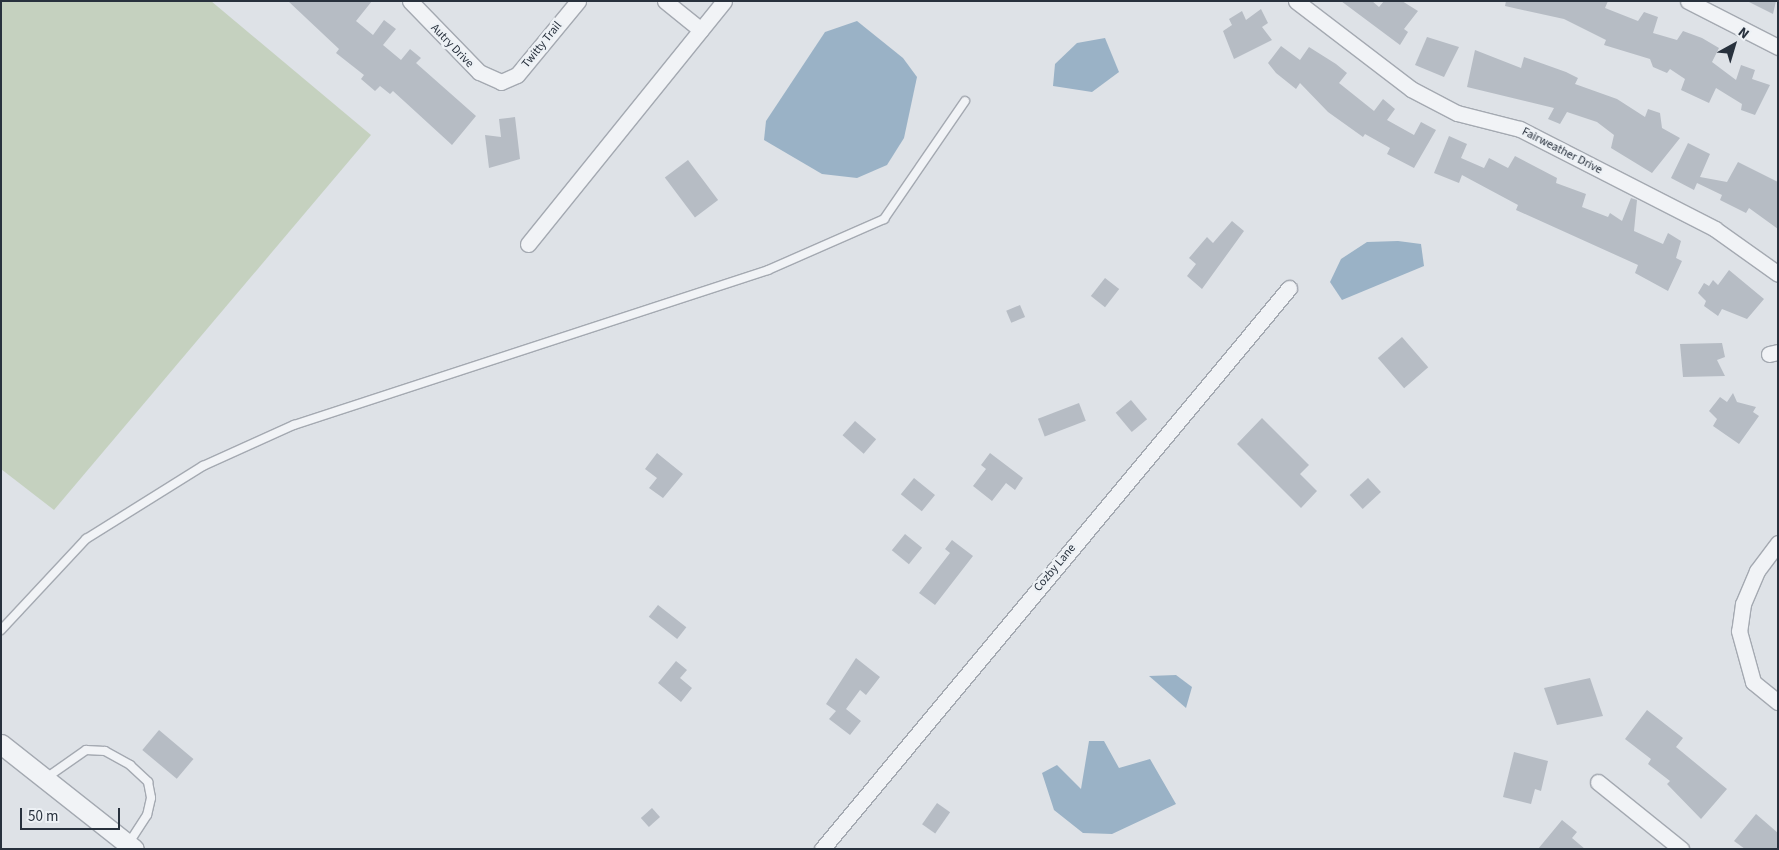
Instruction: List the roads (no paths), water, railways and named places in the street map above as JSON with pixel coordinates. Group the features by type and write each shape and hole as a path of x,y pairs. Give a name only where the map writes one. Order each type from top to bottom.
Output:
{"street":[{"name":"Autry Drive","path":"410,1 479,72 501,82"},
{"name":"Twitty Trail","path":"501,82 517,75 578,1"},
{"path":"665,1 701,30"},
{"path":"528,244 724,1"},
{"name":"Fairweather Drive","path":"1296,1 1411,89 1457,113 1520,129 1715,229 1778,274"},
{"path":"1688,1 1778,47"},
{"name":"Cozby Lane","path":"822,849 1289,288"},
{"path":"1778,543 1757,571 1743,604 1739,631 1753,682 1778,702"},
{"path":"1,744 131,846"},
{"path":"1598,782 1681,849"}],"lane":[{"path":"1,630 86,539 203,466 294,425 768,270 884,219 965,101"},
{"path":"45,779 86,750 106,751 130,765 148,782 151,798 147,815 131,846"}],"water":[{"path":"857,21 903,58 917,77 904,138 887,165 857,178 822,174 764,140 766,121 825,32"},
{"path":"1105,38 1119,72 1092,92 1053,86 1055,64 1077,43"},
{"path":"1398,241 1421,244 1424,266 1342,300 1330,282 1341,259 1367,242"},
{"path":"1176,675 1192,687 1186,708 1149,676"},
{"path":"1089,741 1104,741 1119,768 1150,759 1176,804 1112,834 1083,833 1054,810 1042,773 1057,765 1081,789"}]}
